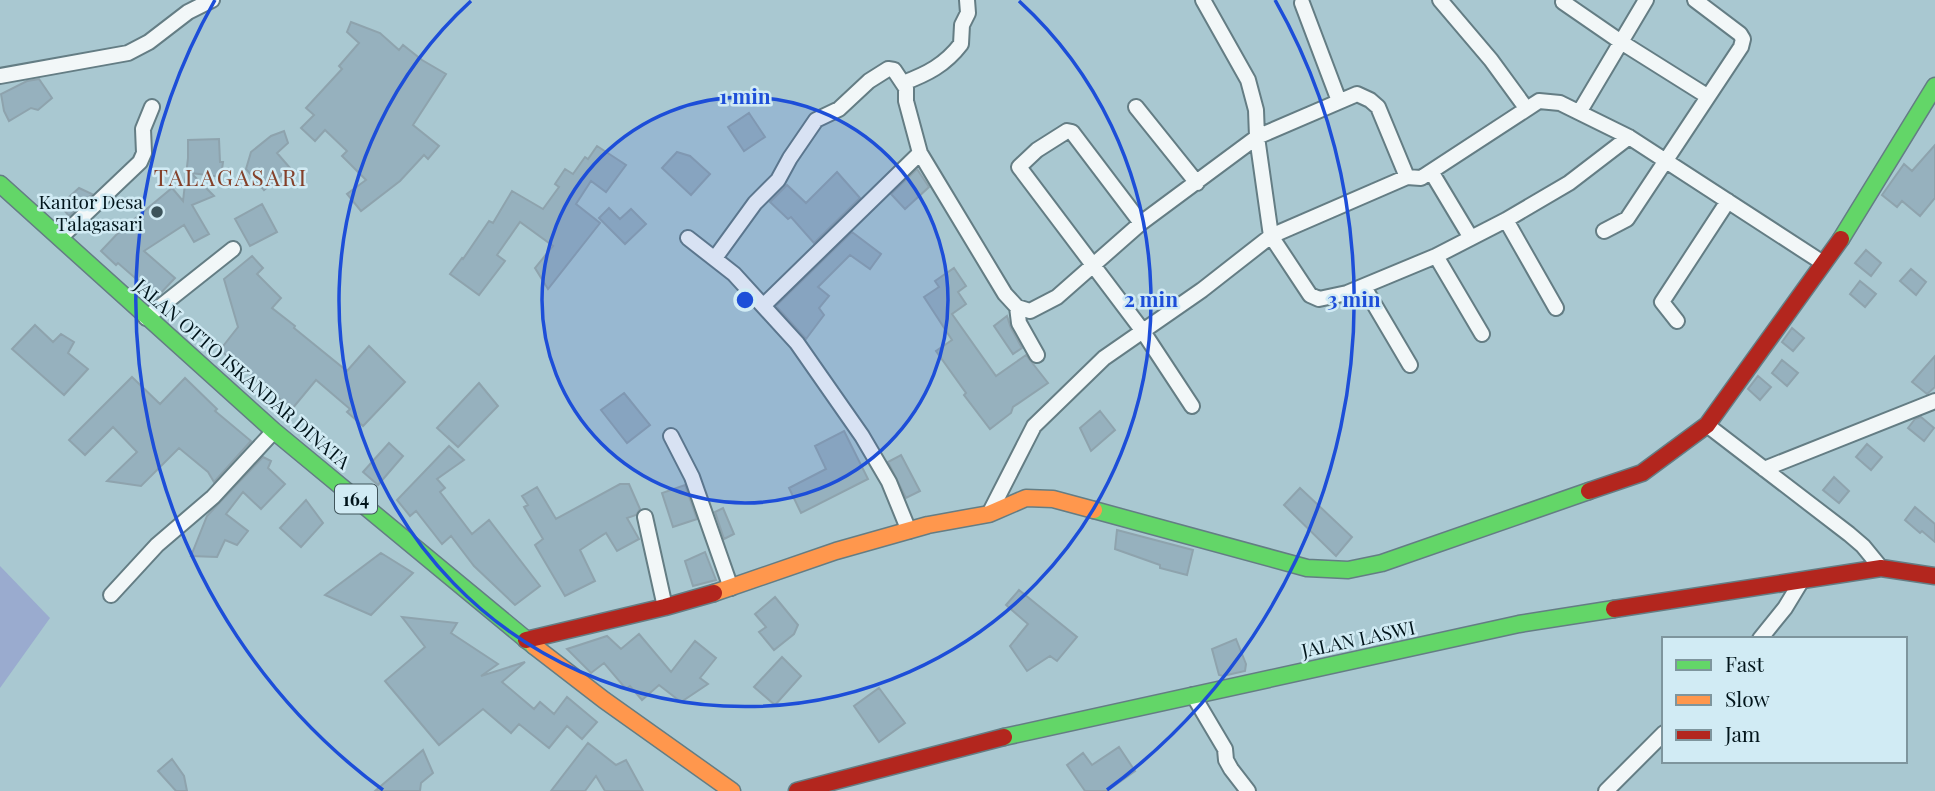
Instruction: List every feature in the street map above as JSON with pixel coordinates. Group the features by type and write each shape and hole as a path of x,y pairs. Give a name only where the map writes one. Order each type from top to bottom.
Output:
{"street":[{"path":"0,76 128,53 149,43 188,12 212,0"},
{"path":"905,91 947,61 961,44 962,25 968,13 967,0"},
{"path":"1203,0 1248,80 1256,110 1257,137 1271,236 1310,295 1319,299 1364,287 1436,256 1506,220 1569,183 1629,137"},
{"path":"1440,0 1491,60 1526,108"},
{"path":"1580,111 1646,0"},
{"path":"1604,231 1627,219 1741,47 1743,39 1740,34 1695,0"},
{"path":"1563,2 1707,96"},
{"path":"1301,3 1339,102"},
{"path":"715,258 755,203 778,180 816,120 839,109 869,81 888,69 894,70 905,91 920,153 1005,294 1017,307 1030,311 1057,297 1141,223 1257,137 1357,94 1378,107 1407,177"},
{"path":"526,640 665,607 731,588 836,551 928,525 989,514 1026,498 1053,499 1307,568 1348,570 1406,556 1642,473 1707,425 1837,244 1935,86"},
{"path":"989,514 1034,426 1104,358 1202,290 1271,236 1407,177 1421,178 1432,173 1539,101 1549,100 1580,111 1629,137 1822,263"},
{"path":"60,238 140,162 144,153 143,129 152,107"},
{"path":"1136,107 1197,183"},
{"path":"1141,223 1072,132 1068,131 1037,150 1019,167 1142,330 1192,406"},
{"path":"764,305 920,153"},
{"path":"1432,173 1471,238"},
{"name":"JALAN OTTO ISKANDAR DINATA","path":"0,184 274,432 526,640 604,700 732,791"},
{"path":"1677,321 1662,302 1728,201"},
{"path":"1506,220 1556,308"},
{"path":"688,238 734,274 797,343 862,436 889,482 909,531"},
{"path":"146,318 233,249"},
{"path":"1436,256 1482,334"},
{"path":"1364,287 1410,365"},
{"path":"1017,307 1019,323 1037,355"},
{"path":"1764,469 1935,401"},
{"path":"1707,425 1849,534 1881,568"},
{"path":"111,595 138,563 214,497 274,432"},
{"path":"671,436 692,477 731,588"},
{"path":"645,517 665,607"},
{"name":"JALAN LASWI","path":"797,791 1016,734 1519,624 1881,568 1935,576"},
{"path":"1762,637 1785,608 1802,580"},
{"path":"1194,695 1225,750 1231,769 1248,791"},
{"path":"1606,791 1662,735"}],"shaded area":[{"path":"0,566 50,618 0,688"}],"building":[{"path":"351,22 380,33 399,50 403,45 446,74 413,125 439,146 428,159 424,155 400,181 361,211 347,194 366,180 342,156 347,151 325,130 315,141 301,128 314,115 306,108 342,69 339,66 359,43 347,32"},
{"path":"39,79 52,98 38,110 31,108 9,121 1,94 27,81"},
{"path":"749,113 765,137 744,151 728,127"},
{"path":"284,131 288,143 277,153 290,168 264,190 246,169 251,152 271,136"},
{"path":"219,139 220,162 223,162 221,177 191,173 214,196 192,205 209,234 194,242 184,225 144,251 175,278 157,297 101,251 119,232 172,188 183,201 188,140"},
{"path":"1935,145 1935,198 1920,216 1902,201 1897,207 1882,195 1904,164 1912,171"},
{"path":"597,146 626,165 606,192 591,181 576,204 600,223 548,289 535,268 553,246 520,222 497,255 505,261 479,295 450,274 489,221 493,223 512,191 543,209 559,187 555,184 565,169 573,174"},
{"path":"677,152 690,156 710,174 691,195 662,168"},
{"path":"917,169 929,187 905,209 891,194"},
{"path":"837,172 860,198 814,243 791,217 788,219 770,202 787,185 806,203"},
{"path":"79,188 92,194 69,216 60,205"},
{"path":"262,204 277,232 250,246 235,219"},
{"path":"609,208 620,219 631,209 646,224 625,244 599,218"},
{"path":"852,232 881,254 870,269 850,255 818,287 829,296 819,308 824,315 806,339 776,306"},
{"path":"1866,250 1881,263 1871,276 1855,263"},
{"path":"252,256 263,268 257,274 281,298 272,308 295,326 294,328 347,371 369,346 405,382 363,426 347,412 350,409 316,380 292,409 220,350 238,327 224,279"},
{"path":"954,268 966,286 958,292 966,304 952,314 996,376 1026,355 1048,383 1013,407 1011,413 990,429 936,351 952,340 924,297 939,287 935,281"},
{"path":"1911,269 1926,282 1916,295 1900,281"},
{"path":"1860,281 1876,294 1865,307 1850,294"},
{"path":"1007,316 1022,348 1013,354 994,326"},
{"path":"35,325 53,342 61,334 74,342 68,353 88,369 64,395 12,349"},
{"path":"1792,328 1804,338 1793,351 1782,342"},
{"path":"1935,356 1935,387 1927,394 1912,382"},
{"path":"1782,360 1798,373 1787,386 1772,373"},
{"path":"1758,376 1771,387 1760,400 1748,389"},
{"path":"132,377 160,404 185,378 217,409 215,411 251,441 214,482 208,472 179,448 141,486 107,481 137,452 113,427 85,455 69,440"},
{"path":"479,383 498,406 458,447 437,428"},
{"path":"624,393 650,425 627,443 601,410"},
{"path":"1100,411 1115,430 1091,451 1080,428"},
{"path":"1921,417 1934,428 1924,441 1908,428 1915,419"},
{"path":"844,431 868,479 801,513 789,488 826,469 815,446"},
{"path":"389,443 403,456 378,485 363,472"},
{"path":"1867,444 1882,457 1871,470 1856,457"},
{"path":"449,446 464,460 437,479 445,488 440,492 472,534 489,520 540,586 515,605 474,566 451,536 442,544 416,511 410,516 397,500"},
{"path":"901,455 920,491 906,498 888,462"},
{"path":"263,457 271,461 268,468 285,484 261,509 243,492 226,514 248,531 237,545 225,540 217,557 191,556 207,516"},
{"path":"1834,477 1849,491 1839,503 1823,490"},
{"path":"620,484 629,484 640,509 636,515 627,518 639,539 617,551 606,533 580,550 595,581 565,596 535,545 543,539 524,507 528,505 522,496 537,487 556,519"},
{"path":"685,485 697,519 673,527 662,493"},
{"path":"1300,488 1352,537 1336,556 1284,505"},
{"path":"306,500 323,523 301,547 280,528"},
{"path":"1915,507 1935,524 1935,542 1905,520"},
{"path":"723,508 734,534 724,539 715,512"},
{"path":"1117,530 1193,550 1187,575 1160,568 1160,565 1115,549"},
{"path":"705,552 716,580 693,586 685,561"},
{"path":"381,553 413,573 371,615 325,595"},
{"path":"1019,590 1077,637 1057,661 1050,656 1027,671 1010,646 1028,624 1006,605"},
{"path":"775,597 798,625 794,634 774,650 759,632 766,627 755,614"},
{"path":"402,617 457,623 451,633 498,664 481,676 525,662 502,682 534,709 540,702 554,714 567,697 597,722 582,739 567,726 549,748 519,724 511,733 483,709 439,745 385,681 425,647"},
{"path":"639,634 671,672 695,641 716,658 700,678 708,684 681,702 659,685 642,700 630,686 626,689 604,663 591,673 567,649 607,636 621,649"},
{"path":"1236,639 1246,664 1245,671 1219,675 1212,649"},
{"path":"782,657 801,676 775,705 754,687"},
{"path":"879,688 905,723 879,742 854,706"},
{"path":"588,743 616,765 626,760 643,791 605,791 596,776 585,791 551,791"},
{"path":"1119,747 1135,771 1107,791 1085,791 1067,765 1083,753 1092,765"},
{"path":"423,750 433,773 421,783 420,791 375,791"},
{"path":"172,759 184,776 187,791 176,791 158,771"}],"traffic: fast":[{"path":"1841,239 1935,86"},
{"path":"0,184 274,431 534,646"},
{"path":"1094,510 1307,568 1348,570 1382,563 1589,491"},
{"path":"1004,737 1519,624 1614,609"}],"traffic: slow":[{"path":"714,593 836,551 928,525 989,514 1026,498 1053,499 1094,510"},
{"path":"534,646 604,700 732,791"}],"traffic: jam":[{"path":"1589,491 1642,473 1707,425 1841,239"},
{"path":"1614,609 1881,568 1935,576"},
{"path":"526,640 714,593"},
{"path":"797,791 1004,737"}],"place":[{"name":"Kantor Desa Talagasari","path":"157,212"}],"district":[{"name":"TALAGASARI","path":"231,176"}]}
